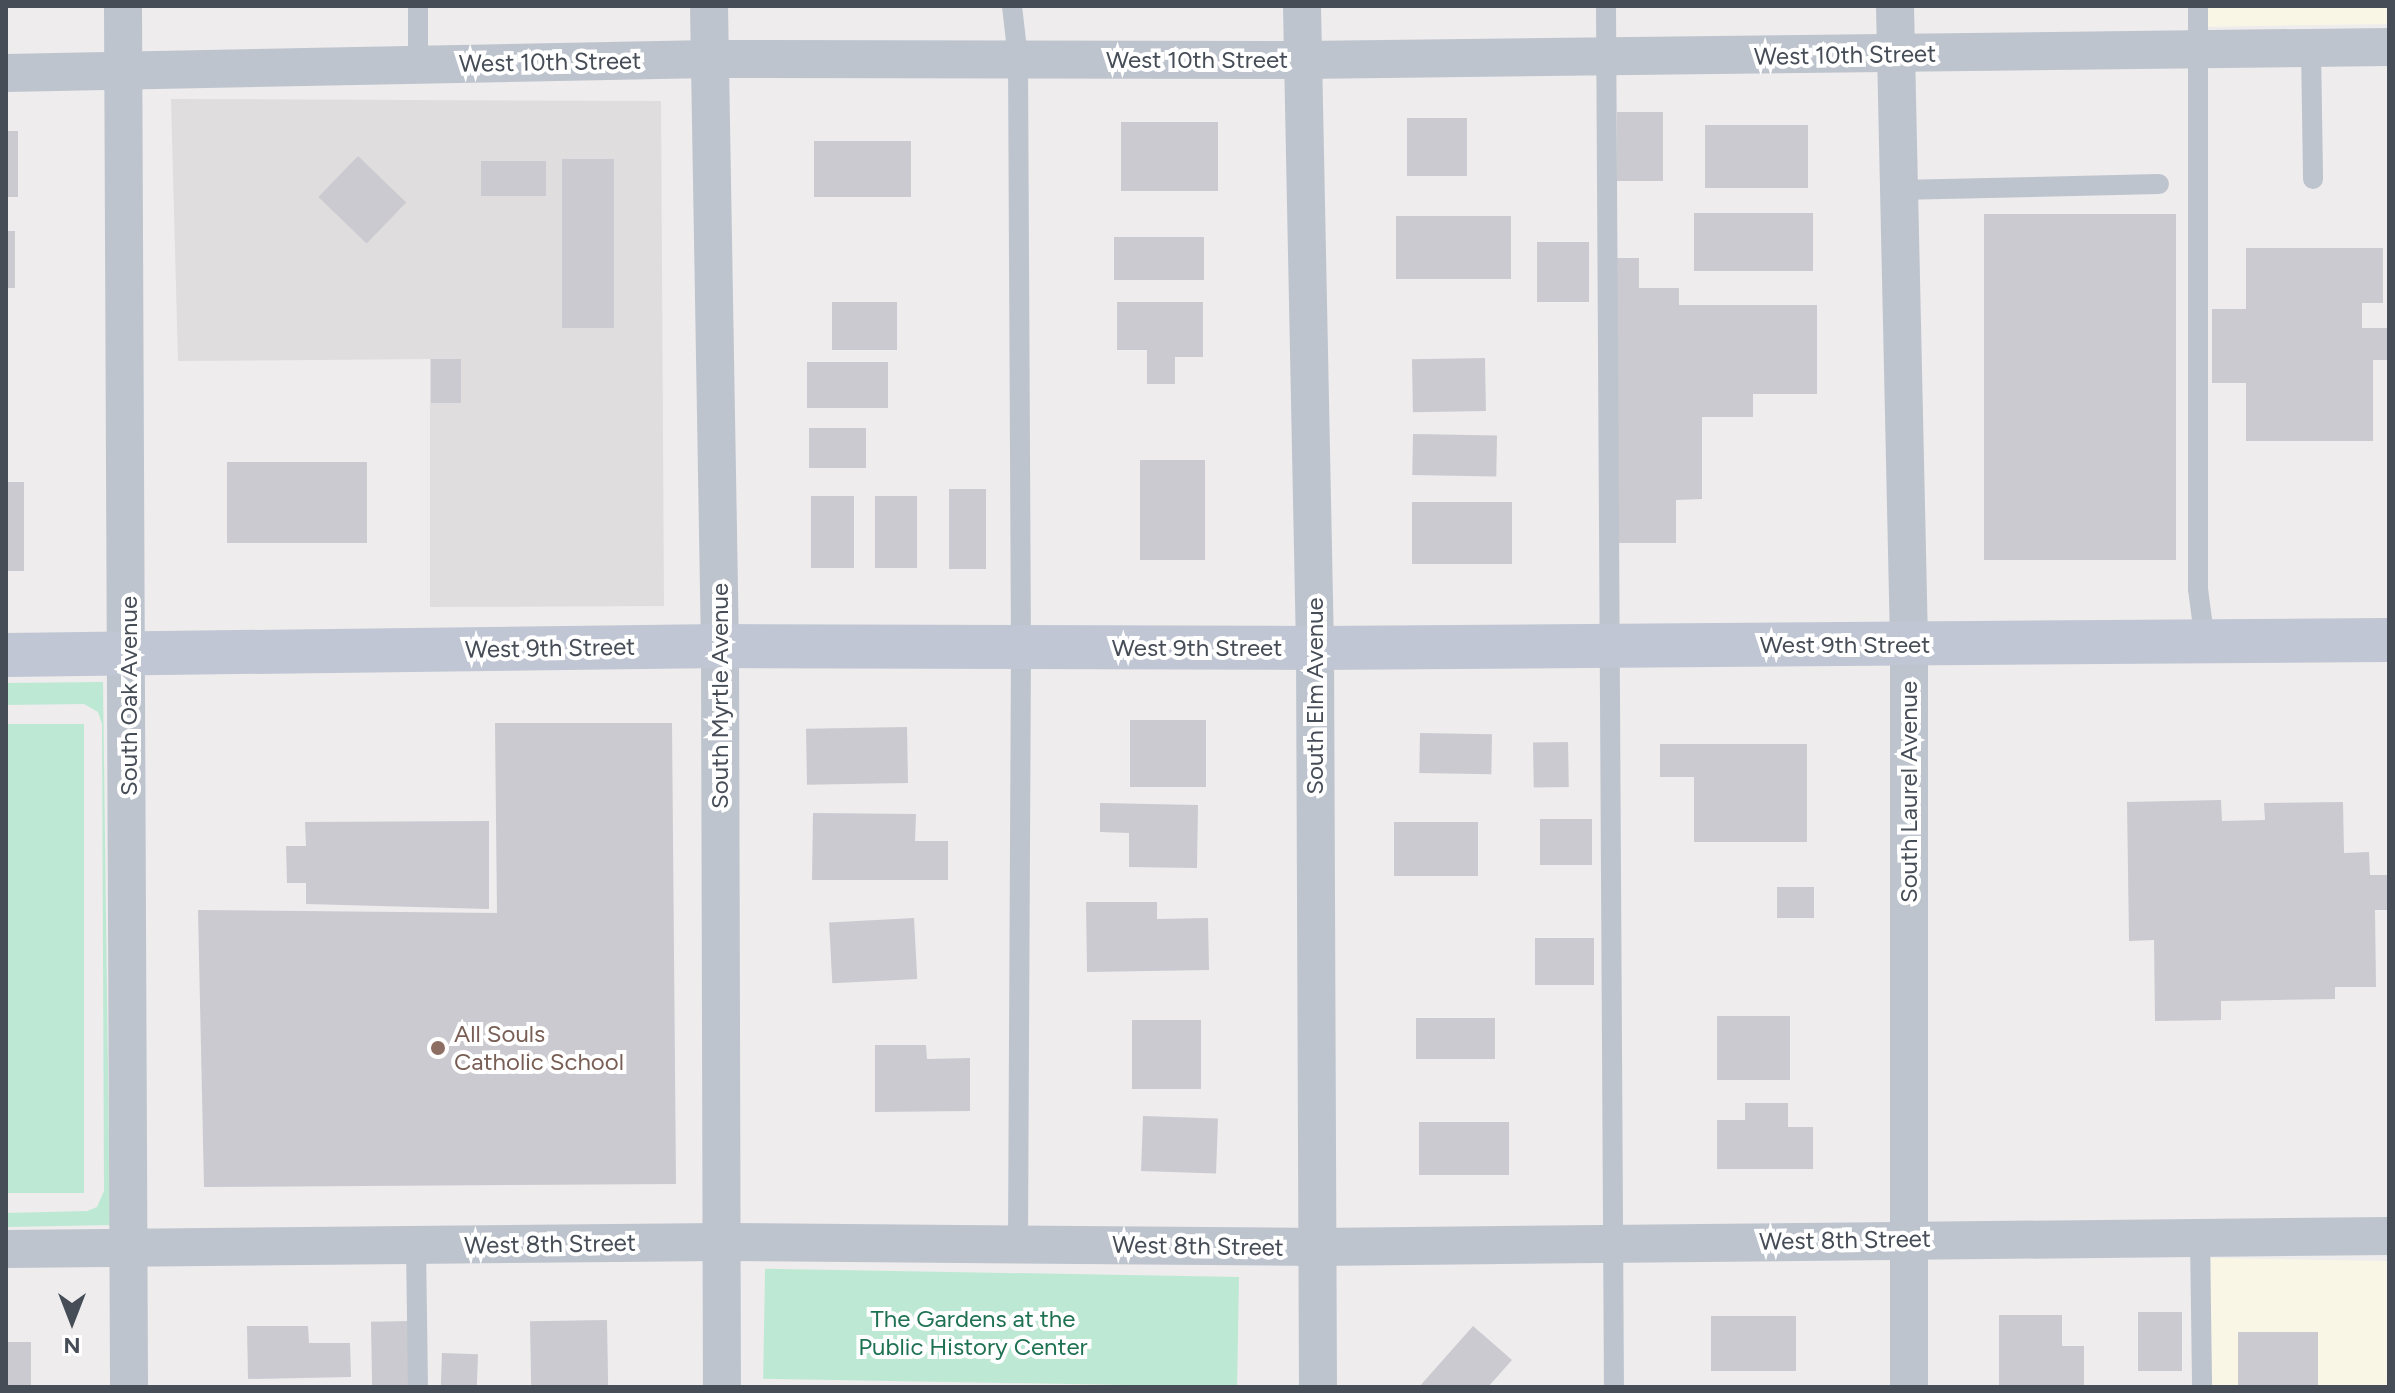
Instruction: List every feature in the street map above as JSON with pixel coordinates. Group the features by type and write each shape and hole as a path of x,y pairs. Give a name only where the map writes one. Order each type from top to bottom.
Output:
{"street":[{"name":"South Oak Avenue","path":"123,6 129,653 129,1387"},
{"name":"South Myrtle Avenue","path":"709,6 720,646 722,1387"},
{"name":"South Elm Avenue","path":"1302,6 1315,648 1318,1387"},
{"name":"South Laurel Avenue","path":"1895,6 1909,645 1909,1387"},
{"name":"West 10th Street","path":"6,73 709,59 1302,60 2389,47"},
{"name":"West 9th Street","path":"6,655 720,646 1315,648 2389,640"},
{"name":"West 8th Street","path":"6,1249 721,1242 1316,1247 2389,1236"}],"lane":[{"path":"418,6 418,65"},
{"path":"1012,6 1018,59 1021,647 1018,1245"},
{"path":"1606,6 1613,646 1614,1387"},
{"path":"2198,6 2198,589 2205,642"},
{"path":"2311,48 2313,179"},
{"path":"1897,190 2159,184"},
{"path":"2200,1237 2202,1387"},
{"path":"416,1245 418,1387"}],"shaded area":[{"path":"2197,6 2389,6 2389,24 2197,27"},
{"path":"171,99 661,101 664,606 430,607 430,359 178,361"},
{"path":"2211,1258 2389,1261 2387,1387 2209,1387"}],"green space":[{"path":"103,682 110,1225 6,1227 6,1213 87,1211 97,1207 104,1191 102,724 98,712 84,704 6,705 6,683"},
{"path":"6,724 84,724 84,1193 6,1193"},
{"name":"The Gardens at the Public History Center","path":"765,1269 1239,1277 1237,1387 763,1379"}],"building":[{"path":"1617,112 1663,112 1663,181 1617,181"},
{"path":"1407,118 1467,118 1467,176 1407,176"},
{"path":"1121,122 1218,122 1218,191 1121,191"},
{"path":"1705,125 1808,125 1808,188 1705,188"},
{"path":"6,131 18,131 18,197 6,197"},
{"path":"814,141 911,141 911,197 814,197"},
{"path":"358,156 406,203 367,244 318,197"},
{"path":"562,159 614,159 614,328 562,328"},
{"path":"481,161 546,161 546,196 481,196"},
{"path":"1694,213 1813,213 1813,271 1694,271"},
{"path":"1984,214 2176,214 2176,560 1984,560"},
{"path":"1396,216 1511,216 1511,279 1396,279"},
{"path":"6,231 15,231 15,288 6,288"},
{"path":"1114,237 1204,237 1204,280 1114,280"},
{"path":"1537,242 1589,242 1589,302 1537,302"},
{"path":"2246,248 2383,248 2383,303 2362,303 2362,328 2389,328 2389,360 2373,360 2373,441 2246,441 2246,383 2212,383 2212,309 2246,309"},
{"path":"1617,258 1639,258 1639,288 1679,288 1679,305 1817,305 1817,394 1753,394 1753,417 1702,417 1702,499 1676,500 1676,543 1617,543"},
{"path":"832,302 897,302 897,350 832,350"},
{"path":"1117,302 1203,302 1203,357 1175,357 1175,384 1147,384 1147,350 1117,350"},
{"path":"1485,358 1486,411 1413,412 1412,359"},
{"path":"431,359 461,359 461,403 431,403"},
{"path":"807,362 888,362 888,408 807,408"},
{"path":"809,428 866,428 866,468 809,468"},
{"path":"1413,434 1497,435 1496,476 1412,475"},
{"path":"1140,460 1205,460 1205,560 1140,560"},
{"path":"227,462 367,462 367,543 227,543"},
{"path":"6,482 24,482 24,571 6,571"},
{"path":"949,489 986,489 986,569 949,569"},
{"path":"811,496 854,496 854,568 811,568"},
{"path":"875,496 917,496 917,568 875,568"},
{"path":"1412,502 1512,502 1512,564 1412,564"},
{"path":"1130,720 1206,720 1206,787 1130,787"},
{"name":"All Souls Catholic School","path":"495,723 672,723 676,1184 204,1187 198,910 497,913"},
{"path":"907,727 908,783 807,785 806,729"},
{"path":"1420,733 1492,734 1491,774 1419,773"},
{"path":"1568,742 1569,787 1534,788 1533,743"},
{"path":"1660,744 1807,744 1807,842 1694,842 1694,777 1660,777"},
{"path":"2221,800 2222,821 2265,820 2264,803 2343,802 2344,853 2369,852 2370,875 2389,875 2389,910 2375,910 2376,987 2335,987 2335,999 2221,1001 2221,1020 2155,1021 2154,940 2129,941 2127,802"},
{"path":"1100,803 1198,805 1197,868 1129,867 1129,833 1100,832"},
{"path":"813,813 916,814 915,841 948,841 948,880 812,880"},
{"path":"1540,819 1592,819 1592,865 1540,865"},
{"path":"489,821 489,909 306,904 306,883 287,883 286,846 306,846 305,822"},
{"path":"1394,822 1478,822 1478,876 1394,876"},
{"path":"1777,887 1814,887 1814,918 1777,918"},
{"path":"1086,902 1157,902 1157,919 1208,918 1209,970 1087,972"},
{"path":"914,918 917,979 832,983 829,922"},
{"path":"1535,938 1594,938 1594,985 1535,985"},
{"path":"1717,1016 1790,1016 1790,1080 1717,1080"},
{"path":"1416,1018 1495,1018 1495,1059 1416,1059"},
{"path":"1132,1020 1201,1020 1201,1089 1132,1089"},
{"path":"875,1045 926,1045 927,1059 970,1058 970,1111 875,1112"},
{"path":"1745,1103 1788,1103 1788,1127 1813,1127 1813,1169 1717,1169 1717,1120 1745,1120"},
{"path":"1143,1116 1218,1119 1216,1174 1141,1171"},
{"path":"1419,1122 1509,1122 1509,1175 1419,1175"},
{"path":"2138,1312 2182,1312 2182,1371 2138,1371"},
{"path":"1999,1315 2062,1315 2062,1346 2084,1346 2084,1387 1999,1387"},
{"path":"1711,1316 1796,1316 1796,1371 1711,1371"},
{"path":"607,1320 608,1386 531,1387 530,1321"},
{"path":"410,1321 411,1387 372,1387 371,1322"},
{"path":"247,1326 308,1326 309,1343 350,1343 351,1377 248,1379"},
{"path":"1473,1326 1512,1360 1488,1387 1419,1387"},
{"path":"2238,1332 2318,1332 2318,1387 2238,1387"},
{"path":"6,1342 31,1342 31,1387 6,1387"},
{"path":"442,1353 478,1354 477,1387 441,1387"}],"place":[{"name":"All Souls Catholic School","path":"438,1048"}]}
